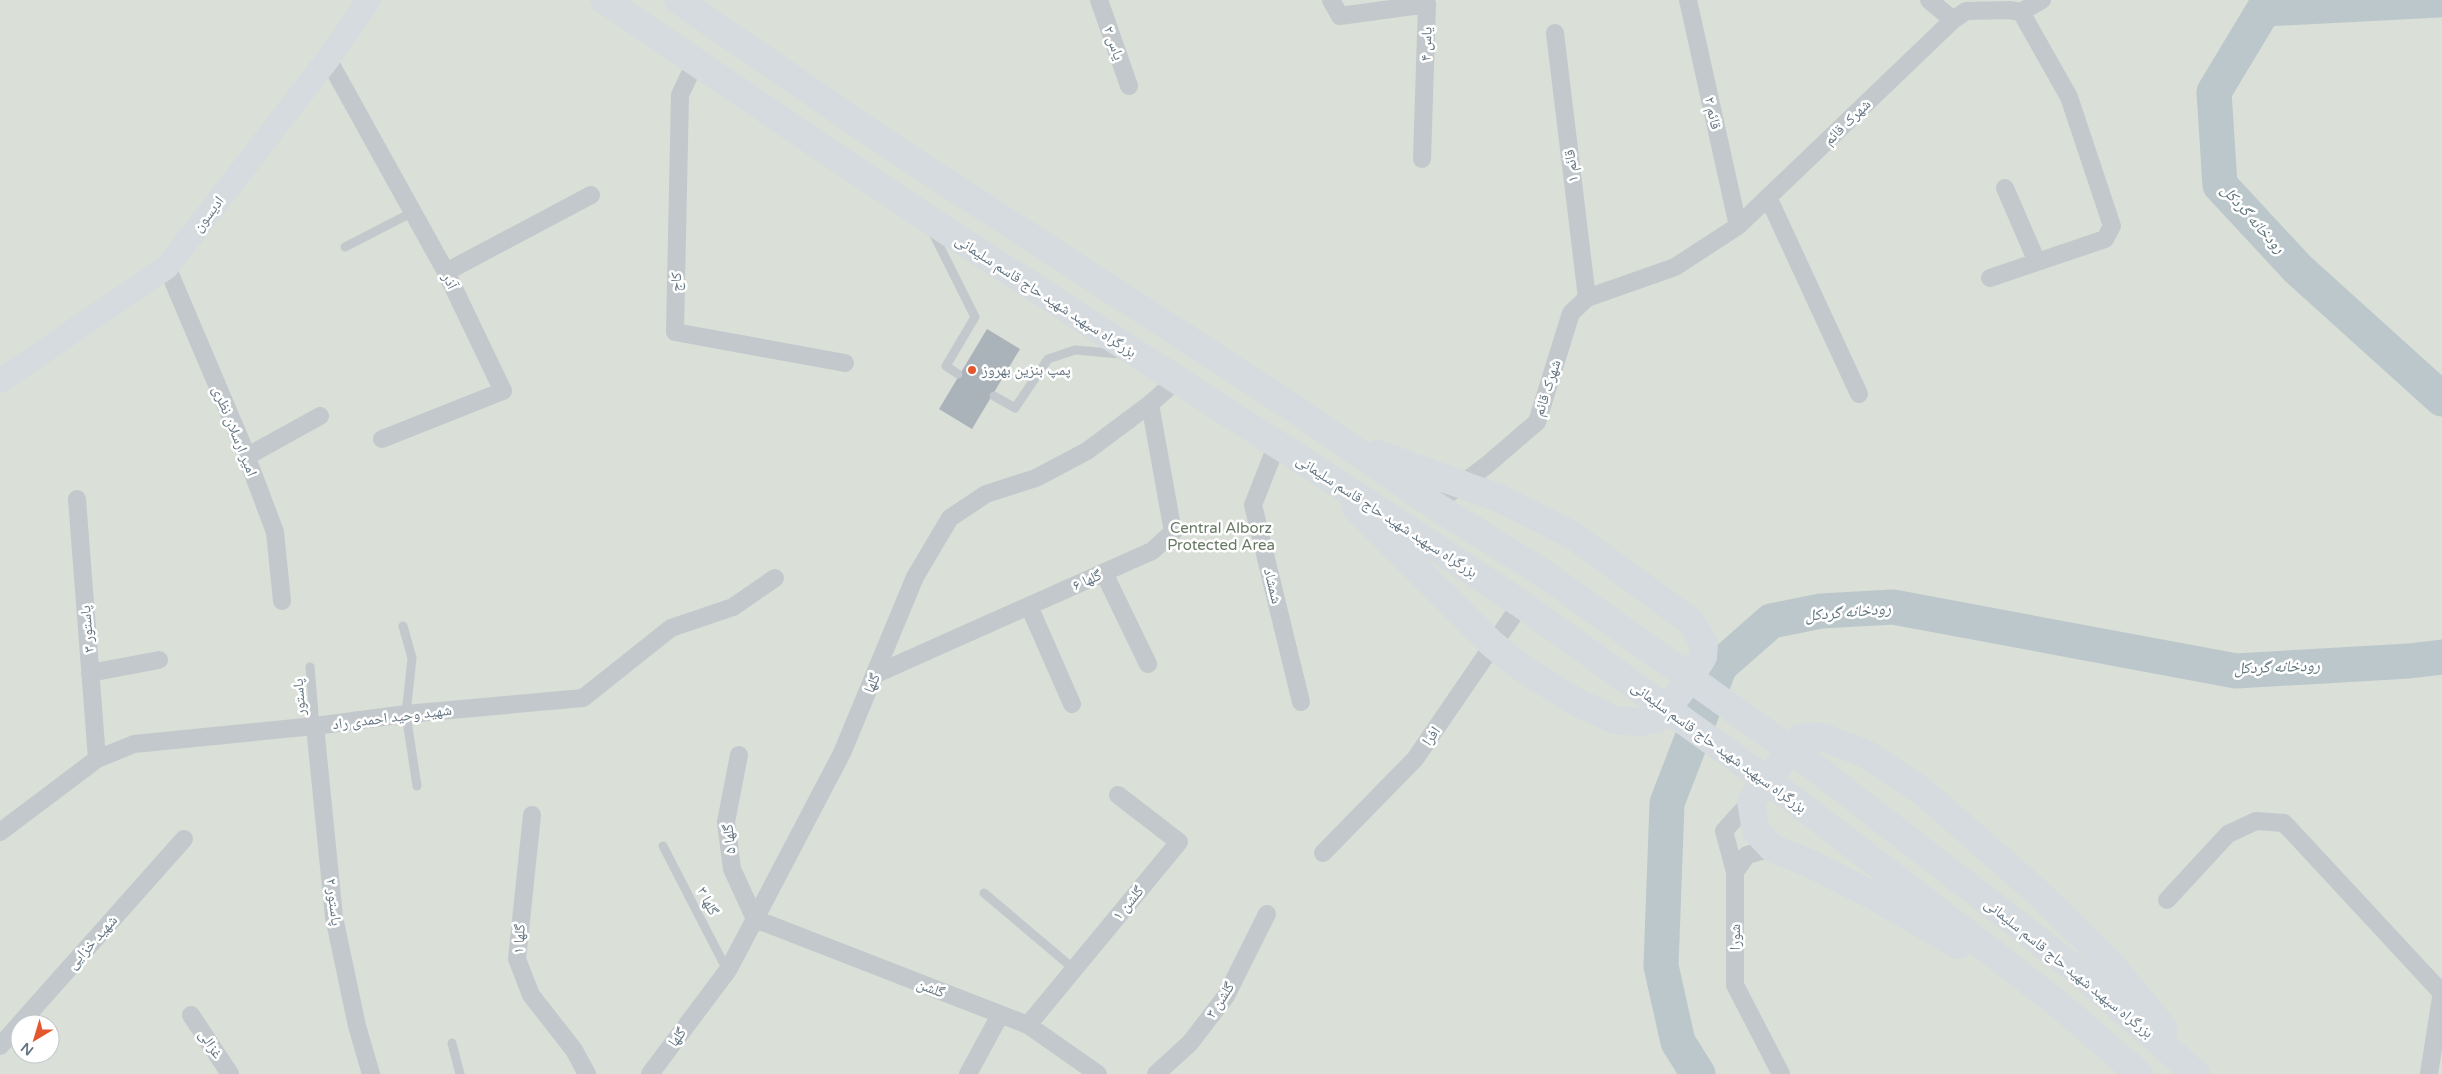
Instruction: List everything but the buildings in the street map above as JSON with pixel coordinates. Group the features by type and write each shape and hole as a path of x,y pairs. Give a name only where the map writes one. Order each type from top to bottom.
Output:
{"highway":[{"name":"بزرگراه سپهبد شهید حاج قاسم سلیمانی","path":"604,0 694,63 925,217 1521,604 1794,800 2056,1002 2139,1074"},
{"name":"بزرگراه سپهبد شهید حاج قاسم سلیمانی","path":"678,0 895,149 1338,439 1434,505 1544,574 1818,769 2080,973 2196,1074"},
{"path":"1322,473 1418,573 1492,644 1522,668 1576,702 1614,720 1640,722 1659,718 1680,692 1703,657 1704,643 1690,621 1574,536 1502,499 1338,439"},
{"path":"2056,1002 1872,895 1811,864 1772,848 1756,831 1751,800 1800,738 1822,737 1866,754 1922,791 2033,888 2110,964 2202,1074"}],"street":[{"name":"ادیسون","path":"0,381 167,267 328,59 369,0"},
{"name":"یاس ۲","path":"1099,0 1129,86"},
{"name":"یاس ۴","path":"1331,0 1340,16 1427,4 1422,160"},
{"name":"قائم ۲","path":"1688,0 1738,226"},
{"path":"1929,0 1953,20"},
{"path":"1990,278 2105,239 2112,226 2069,97 2021,12 2042,0"},
{"name":"شهرک قائم","path":"1434,505 1487,465 1537,422 1570,313 1587,298 1675,267 1738,226 1953,20 1966,11 2009,10 2021,12"},
{"name":"قائم ۱","path":"1555,33 1587,298"},
{"name":"آذر","path":"328,59 446,272 503,391 382,439"},
{"name":"کاج","path":"694,63 680,95 675,332 845,363"},
{"path":"2005,188 2037,262"},
{"path":"446,272 591,195"},
{"path":"1768,197 1859,394"},
{"name":"امیر ارسلان نظری","path":"167,267 275,532 282,601"},
{"name":"گلها","path":"650,1074 728,970 842,753 915,577 950,518 986,494 1036,478 1087,451 1150,404 1176,381"},
{"name":"گلها ۶","path":"876,674 1152,552 1173,532 1150,404"},
{"path":"246,457 320,416"},
{"name":"شمشاد","path":"1277,444 1253,505 1301,702"},
{"name":"پاستور ۳","path":"77,499 98,759"},
{"path":"1104,573 1148,664"},
{"name":"شهید وحید احمدی راد","path":"0,832 98,759 134,744 315,726 406,714 583,698 672,628 733,607 775,578"},
{"name":"افرا","path":"1323,853 1415,760 1478,668 1492,644 1521,604"},
{"path":"1029,606 1072,704"},
{"path":"90,673 160,660"},
{"name":"پاستور ۲","path":"315,726 334,917 357,1026 371,1074"},
{"name":"گلها ۵","path":"739,754 726,822 732,869 755,919"},
{"name":"گلشن ۱","path":"1028,1025 1179,842 1118,795"},
{"name":"شورا","path":"1751,800 1724,831 1735,872 1735,985 1781,1074"},
{"name":"گلها ۱","path":"532,815 517,959 531,995 574,1050 587,1074"},
{"path":"2167,900 2228,834 2256,822 2284,822 2442,992 2428,1074"},
{"name":"شهید خزایی","path":"0,1046 184,839"},
{"path":"1735,872 1747,855 1772,848"},
{"name":"گلشن ۳","path":"1156,1074 1190,1043 1226,996 1267,914"},
{"name":"گلشن","path":"755,919 1028,1025 1098,1074"},
{"name":"غزالی","path":"191,1015 230,1074"},
{"path":"968,1074 1000,1015"}],"lane":[{"path":"345,247 413,212"},
{"path":"925,217 975,317 946,366 958,374"},
{"path":"994,396 1014,408 1048,359 1075,350 1138,356"},
{"path":"403,626 412,658 406,714 417,786"},
{"name":"پاستور","path":"310,666 315,726"},
{"name":"گلها ۳","path":"663,846 728,970"},
{"path":"984,893 1074,969"},
{"path":"452,1044 460,1074"}],"green space":[{"name":"Central Alborz Protected Area","path":"0,0 2442,0 2442,1074 0,1074"}],"waterway":[{"name":"رودخانه گردکل","path":"2438,0 2264,9 2214,92 2220,185 2298,269 2442,399"},
{"name":"رودخانه گردکل","path":"1698,1074 1678,1042 1661,966 1667,803 1720,666 1771,621 1821,611 1893,607 2236,671 2409,661 2442,657"}],"place":[{"name":"پمپ بنزین بهروز","path":"972,370"}]}
